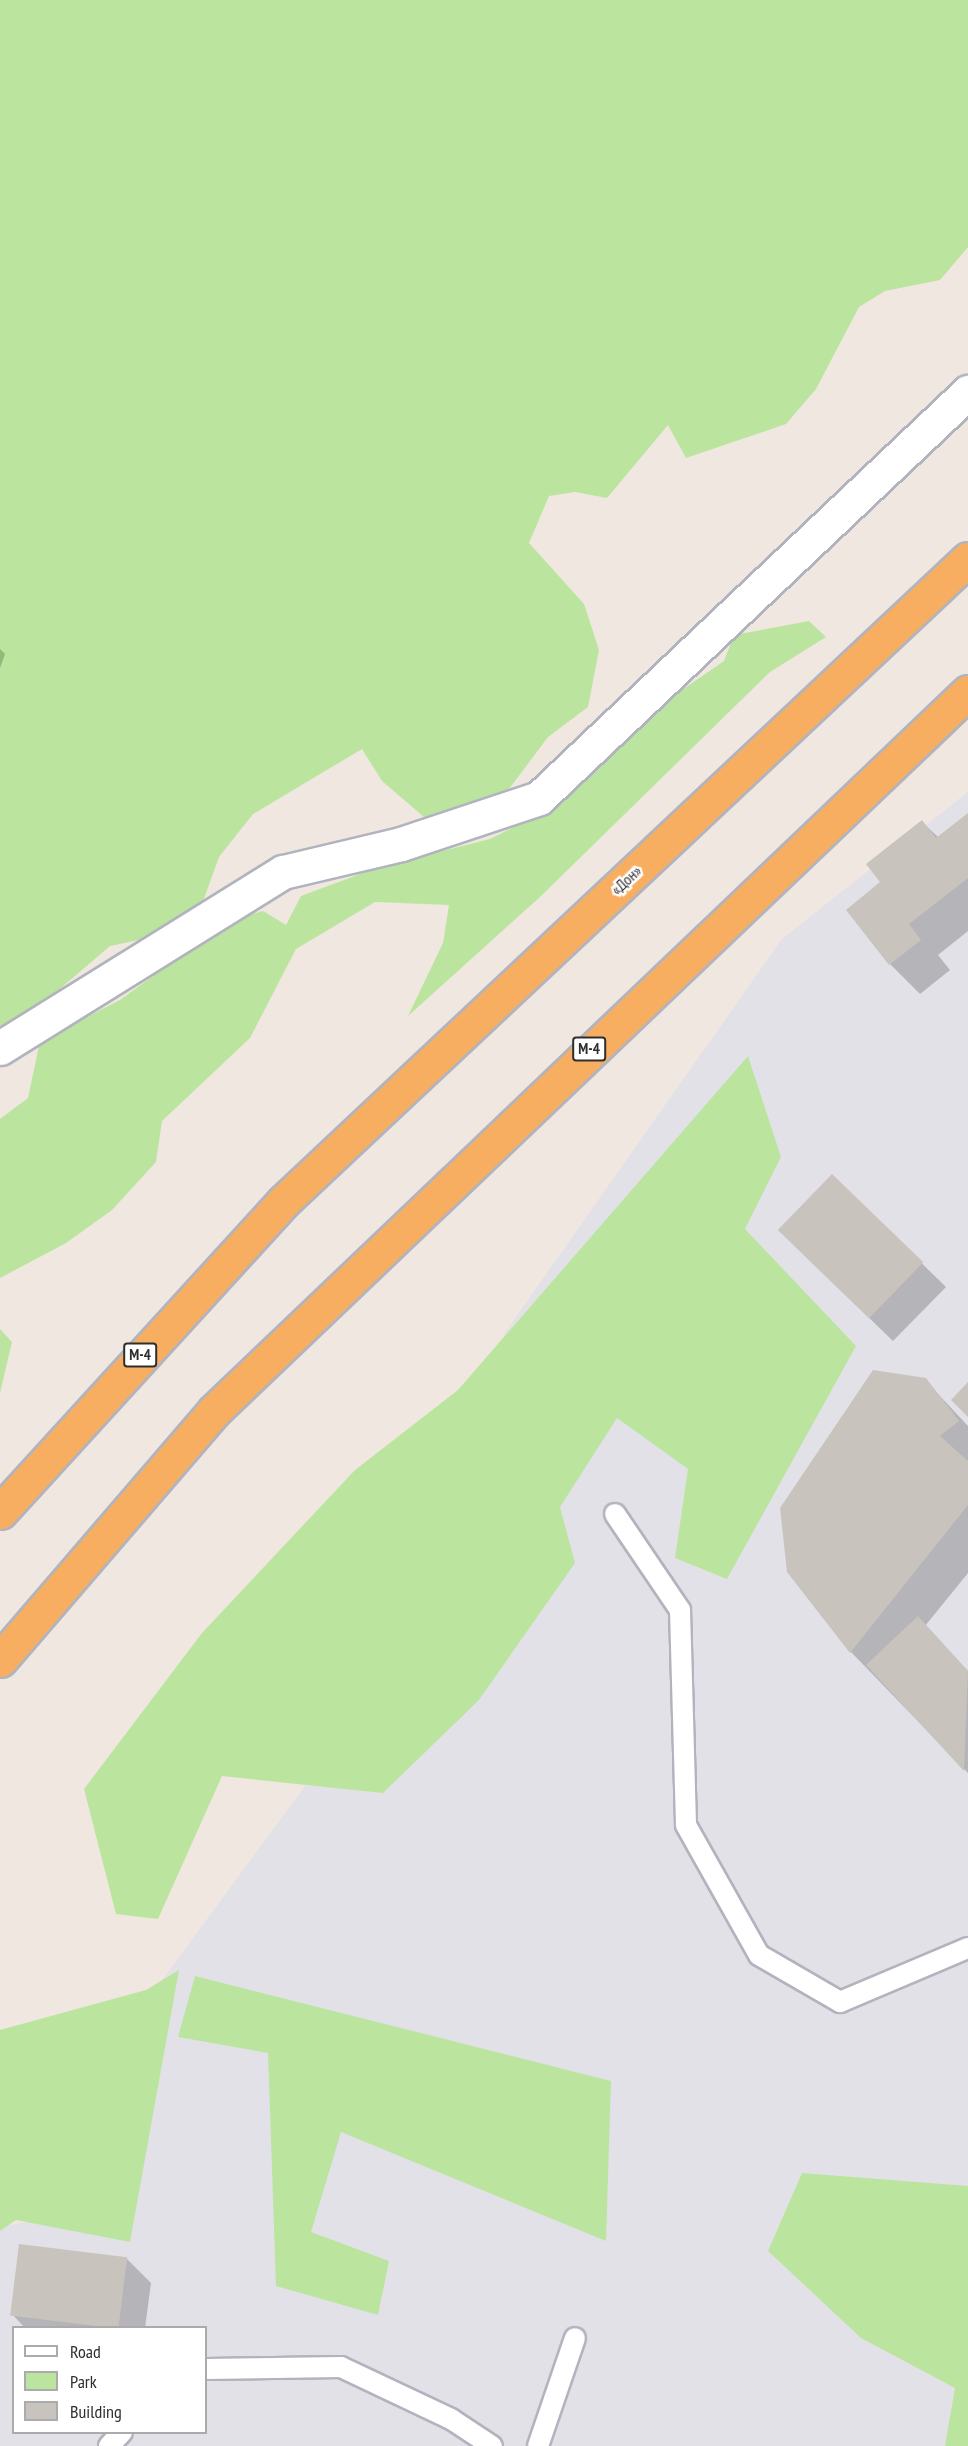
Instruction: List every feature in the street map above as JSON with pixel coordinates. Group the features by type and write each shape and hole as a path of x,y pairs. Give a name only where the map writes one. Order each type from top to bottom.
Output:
{"highway":[{"name":"«Дон»","path":"0,1512 284,1201 968,559"},
{"name":"М-4","path":"0,1660 214,1411 968,692"}],"street":[{"path":"0,1048 283,872 401,844 539,798 968,392"}],"lane":[{"path":"615,1514 680,1610 686,1824 759,1955 840,2002 968,1948"},
{"path":"538,2446 575,2338"},
{"path":"207,2369 341,2367 451,2419 492,2446"},
{"path":"109,2446 121,2434"}],"shaded area":[{"path":"968,792 968,2446 0,2446 0,2227 85,2211 127,2028 533,1476 504,1334 782,939"}],"green space":[{"path":"0,0 968,0 968,247 940,280 885,291 859,307 816,389 786,424 686,458 668,425 607,498 575,492 549,496 529,543 584,604 599,650 588,707 548,737 500,801 431,823 382,781 362,749 253,814 219,857 197,918 167,934 110,946 0,1040"},
{"path":"809,621 826,637 770,672 540,897 408,1016 443,943 449,905 375,902 296,949 250,1038 162,1121 156,1162 112,1210 66,1243 0,1278 0,1119 28,1098 40,1041 120,1000 230,920 263,911 286,925 301,896 379,867 490,839 528,820 559,801 663,703 724,661 734,635"},
{"path":"748,1056 781,1157 745,1229 856,1346 727,1579 675,1558 688,1469 617,1418 560,1507 575,1563 479,1700 383,1793 222,1776 158,1919 116,1914 84,1789 202,1633 355,1470 458,1390"},
{"path":"0,1329 12,1342 0,1393"},
{"path":"179,1970 130,2242 16,2220 0,2231 0,2030 146,1990"},
{"path":"195,1976 611,2081 606,2241 341,2132 311,2232 389,2261 378,2315 276,2286 268,2053 178,2037"},
{"path":"802,2173 968,2186 968,2446 945,2446 955,2388 861,2338 768,2251"}],"building":[{"path":"968,813 968,878 909,924 921,940 889,965 846,910 880,882 866,864 922,820 936,838"},
{"path":"832,1174 923,1262 869,1318 778,1230"},
{"path":"873,1370 926,1378 959,1421 940,1436 968,1461 968,1505 850,1653 787,1572 780,1508"},
{"path":"968,1382 968,1417 951,1400"},
{"path":"918,1616 968,1671 964,1771 866,1665"},
{"path":"19,2244 127,2257 119,2326 96,2326 10,2315"}]}
